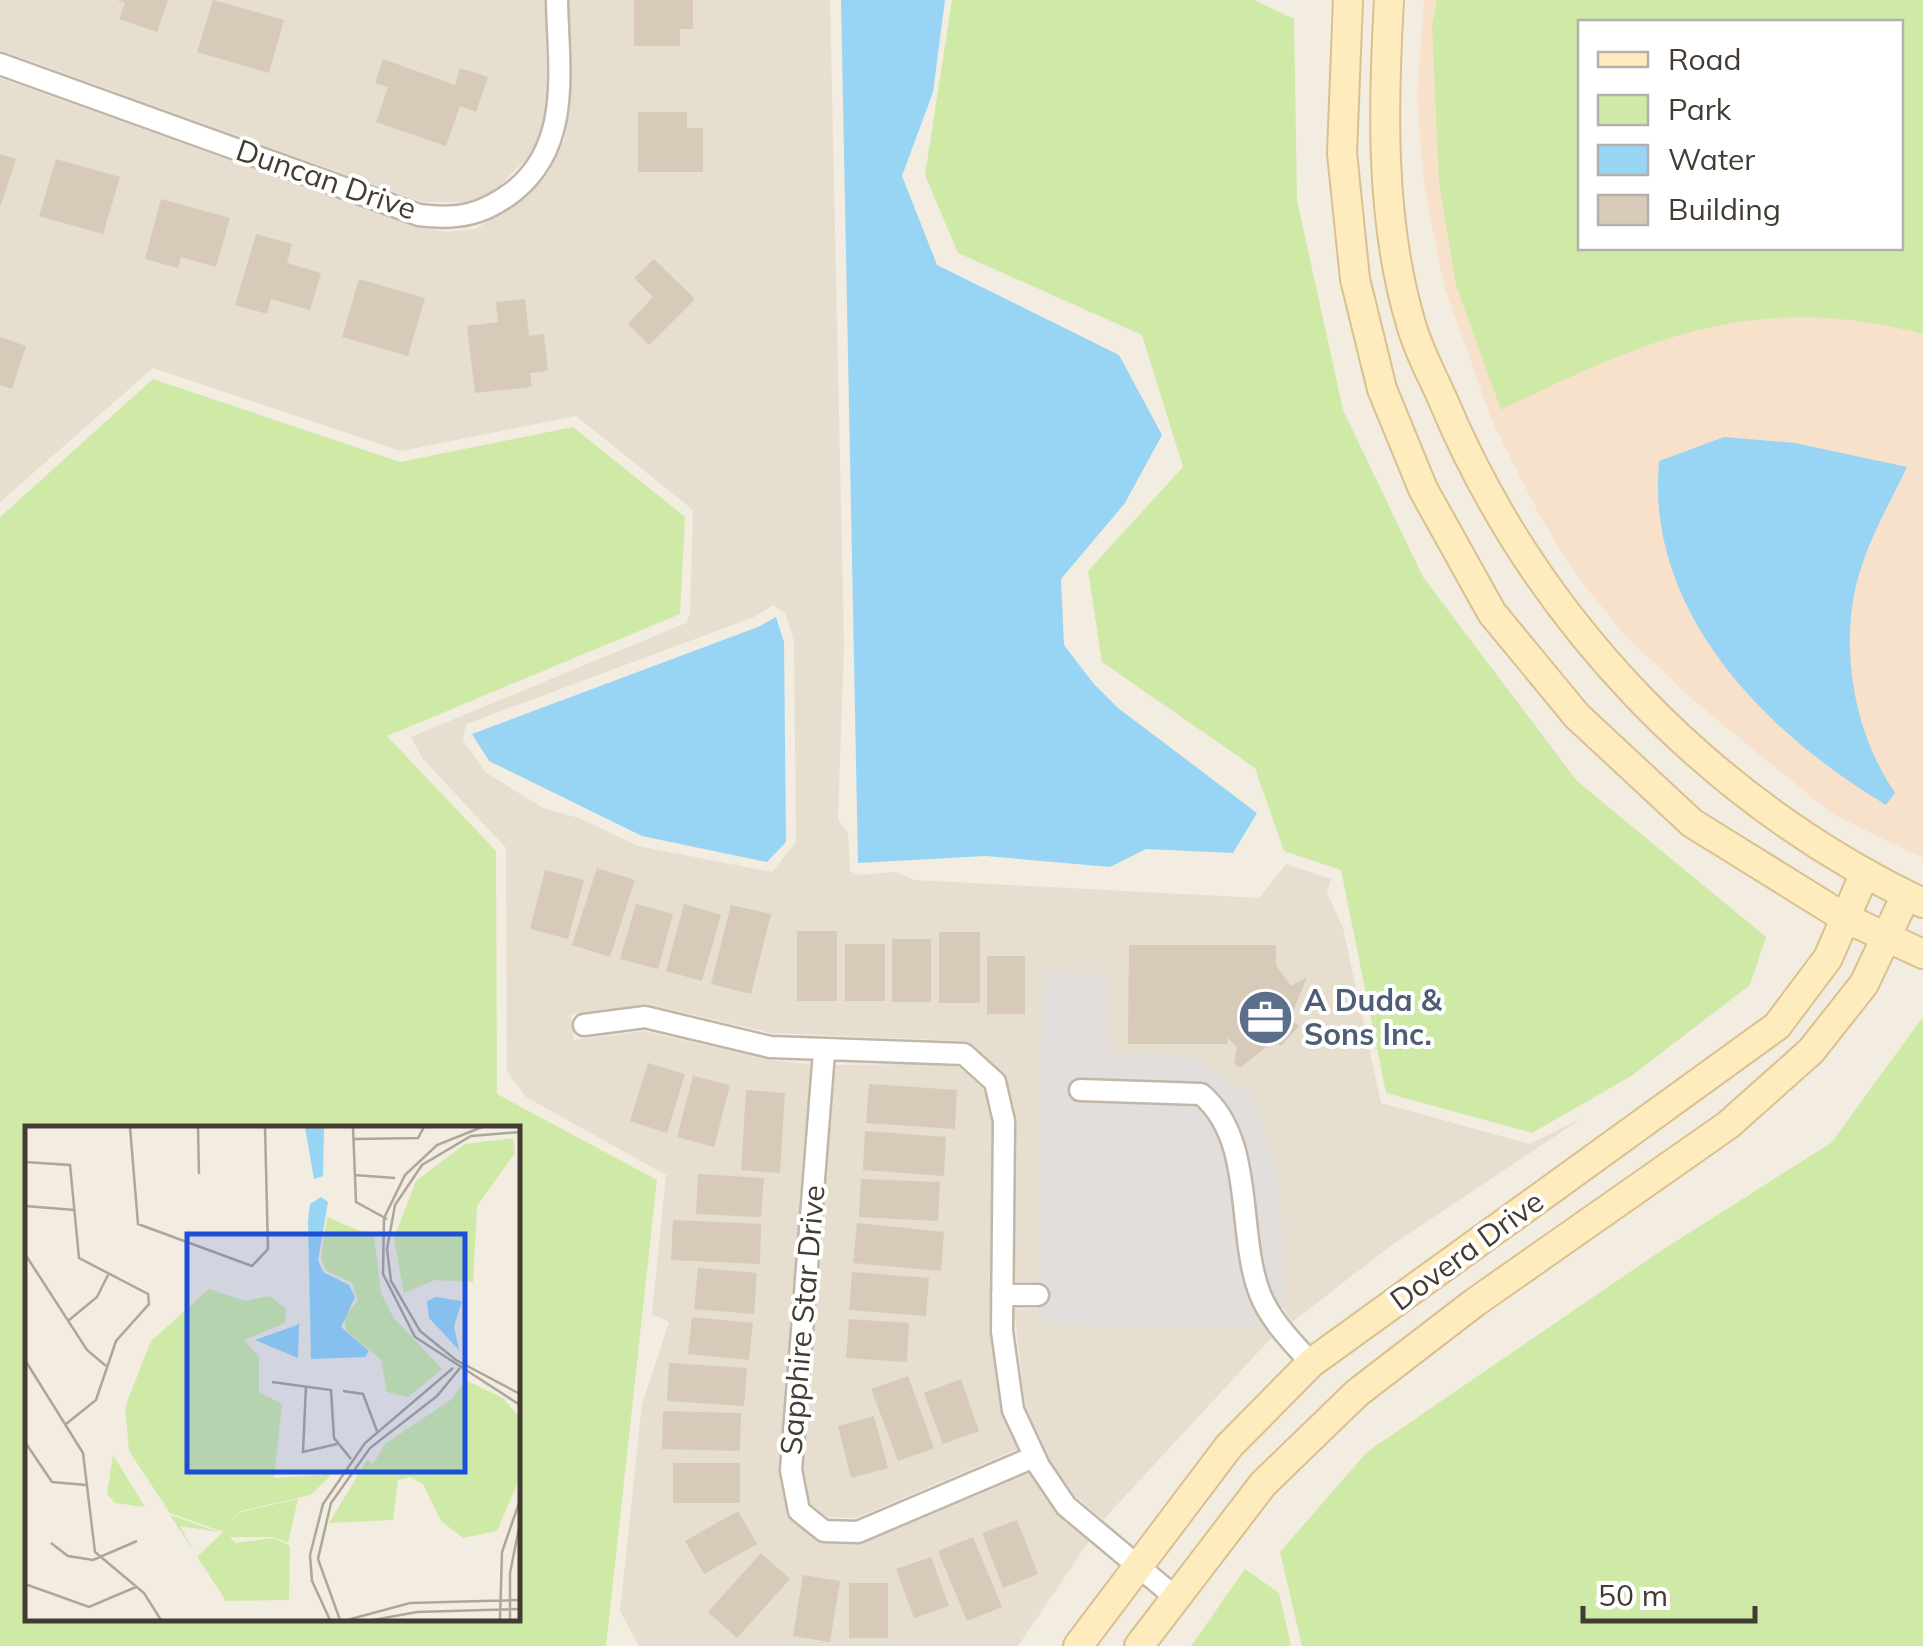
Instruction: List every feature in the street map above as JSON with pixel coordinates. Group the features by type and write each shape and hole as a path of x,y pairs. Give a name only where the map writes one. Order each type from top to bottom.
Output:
{"street":[{"name":"Duncan Drive","path":"0,64 419,214 461,217 501,201 522,184 552,138 559,104 557,0"},
{"path":"1348,0 1343,31 1342,152 1356,279 1382,389 1423,489 1492,613 1577,716 1692,823 1846,918 1923,954"},
{"path":"1389,0 1383,106 1389,200 1398,253 1410,323 1468,462 1543,588 1614,673 1704,762 1864,875 1914,899"},
{"name":"Dovera Drive","path":"1078,1646 1136,1563 1229,1446 1311,1363 1777,1026 1828,958 1864,875"},
{"name":"Dovera Drive","path":"1139,1646 1263,1484 1357,1392 1535,1260 1728,1125 1811,1051 1864,984 1886,936 1914,899"},
{"path":"584,1025 645,1017 770,1046 824,1052 964,1054 995,1082 1004,1122 1002,1332 1013,1410 1034,1456 1066,1506 1175,1597"},
{"name":"Sapphire Star Drive","path":"824,1052 791,1470 799,1511 824,1531 858,1532 1034,1456"},
{"path":"1080,1090 1202,1094 1216,1106 1230,1136 1260,1294 1283,1332 1311,1363"},
{"path":"1002,1295 1038,1295"}],"shaded area":[{"path":"0,0 545,0 547,103 541,134 530,156 495,190 471,202 422,202 0,50"},
{"path":"568,0 830,0 844,645 838,819 848,834 850,871 859,875 896,872 914,880 1259,898 1286,864 1331,879 1327,892 1343,928 1381,1103 1530,1144 1582,1118 1392,1245 1292,1322 1271,1288 1250,1301 1272,1337 1103,1520 1075,1496 1049,1459 1025,1406 1014,1309 1050,1308 1049,1282 1014,1282 1016,1122 1002,1072 965,1041 771,1033 647,1004 571,1014 574,1040 644,1031 767,1060 811,1064 779,1469 787,1513 817,1542 862,1544 1029,1473 1057,1514 1089,1541 1018,1646 639,1646 620,1611 642,1404 669,1322 652,1314 666,1175 526,1097 507,1071 506,848 423,759 411,737 686,623 690,614 693,510 576,416 401,451 153,368 0,502 0,78 416,227 447,232 475,229 529,195 548,174 564,141 571,104","holes":["773,605 785,613 794,642 796,842 772,872 638,846 579,818 543,808 485,772 463,740 466,724 754,617"]},
{"path":"1424,0 1923,0 1923,858 1831,813 1693,700 1624,634 1577,576 1540,516 1493,423 1444,286 1424,185 1417,97"},
{"path":"1043,972 1108,974 1109,1053 1179,1055 1198,1060 1253,1098 1279,1183 1287,1306 1250,1328 1038,1324"},
{"path":"835,1065 960,1067 984,1090 993,1123 990,1334 1002,1413 1018,1449 856,1518 828,1517 809,1503 802,1469"}],"green space":[{"path":"952,0 1254,0 1294,19 1297,200 1343,410 1423,577 1577,781 1766,937 1750,985 1631,1076 1532,1133 1386,1093 1341,870 1284,851 1255,768 1102,662 1088,571 1183,467 1142,335 958,253 925,175"},
{"path":"1437,0 1923,0 1923,334 1863,322 1807,317 1704,328 1605,362 1501,410 1456,285 1439,184 1432,25"},
{"path":"153,379 400,462 573,427 685,517 680,614 387,736 496,851 497,1094 657,1180 606,1646 0,1646 0,517"},
{"path":"1923,1017 1923,1646 1302,1646 1280,1552 1367,1452 1659,1252 1831,1143"},
{"path":"1245,1569 1279,1593 1291,1646 1191,1646"}],"water":[{"path":"841,0 945,0 933,92 902,176 937,265 1119,355 1162,435 1125,503 1061,579 1064,645 1118,708 1257,813 1233,853 1146,849 1110,867 986,856 858,863"},
{"path":"1724,437 1795,443 1907,467 1866,552 1854,593 1851,623 1850,653 1859,712 1880,768 1895,793 1886,805 1841,776 1758,705 1722,663 1693,618 1672,569 1660,516 1659,461"},
{"path":"776,617 784,642 786,842 767,862 642,836 489,761 472,734 758,627"}],"building":[{"path":"117,0 168,0 157,32 119,19 125,3"},
{"path":"213,0 284,20 269,73 197,52"},
{"path":"634,0 693,0 693,29 680,29 680,46 634,46"},
{"path":"383,59 455,85 460,68 488,77 476,112 460,106 446,146 376,122 388,87 375,83"},
{"path":"638,112 687,112 687,128 703,128 703,172 638,172"},
{"path":"0,154 16,159 1,205 0,205"},
{"path":"56,159 120,177 103,234 39,216"},
{"path":"161,199 230,218 216,267 181,257 178,268 145,259"},
{"path":"256,234 292,244 287,263 321,273 310,310 271,299 267,314 235,305"},
{"path":"654,259 695,299 649,345 628,324 653,297 634,278"},
{"path":"359,279 425,298 408,356 342,337"},
{"path":"525,299 529,336 544,334 548,371 530,373 532,387 475,393 467,326 498,322 496,302"},
{"path":"0,337 26,346 12,389 0,385"},
{"path":"597,868 635,880 610,957 572,945"},
{"path":"545,870 584,880 568,939 530,929"},
{"path":"636,904 673,914 658,969 620,959"},
{"path":"684,904 721,915 702,981 666,971"},
{"path":"731,905 771,914 751,994 711,984"},
{"path":"797,931 837,931 837,1001 797,1001"},
{"path":"939,932 980,932 980,1003 939,1003"},
{"path":"892,939 931,939 931,1002 892,1002"},
{"path":"845,944 885,944 885,1001 845,1001"},
{"path":"1129,945 1276,945 1276,965 1291,986 1307,977 1290,1019 1299,1026 1281,1046 1274,1041 1240,1068 1234,1064 1237,1047 1228,1038 1227,1044 1128,1044"},
{"path":"987,956 1025,956 1025,1014 987,1014"},
{"path":"648,1063 685,1074 667,1133 630,1121"},
{"path":"693,1076 730,1085 714,1147 677,1137"},
{"path":"869,1084 957,1090 955,1129 866,1123"},
{"path":"746,1090 785,1093 780,1173 741,1170"},
{"path":"865,1131 946,1137 944,1176 863,1170"},
{"path":"698,1174 764,1178 761,1217 696,1214"},
{"path":"861,1179 940,1182 938,1221 859,1217"},
{"path":"673,1220 761,1224 760,1264 671,1260"},
{"path":"857,1223 944,1232 941,1271 853,1263"},
{"path":"698,1268 757,1273 754,1314 694,1309"},
{"path":"852,1272 929,1278 926,1316 849,1310"},
{"path":"692,1317 753,1323 749,1360 688,1354"},
{"path":"849,1319 909,1323 907,1362 846,1358"},
{"path":"669,1363 747,1368 744,1406 667,1401"},
{"path":"908,1376 934,1448 898,1461 871,1389"},
{"path":"961,1379 979,1431 943,1444 924,1393"},
{"path":"663,1411 741,1413 740,1451 662,1449"},
{"path":"874,1416 888,1468 851,1478 838,1426"},
{"path":"673,1463 740,1463 740,1503 673,1503"},
{"path":"738,1511 757,1544 704,1574 685,1541"},
{"path":"1017,1520 1038,1574 1003,1588 982,1533"},
{"path":"973,1537 1002,1607 967,1621 938,1551"},
{"path":"761,1553 790,1579 737,1638 708,1612"},
{"path":"931,1557 949,1606 914,1618 896,1569"},
{"path":"803,1575 840,1581 830,1642 793,1636"},
{"path":"849,1583 888,1583 888,1638 849,1638"}],"place":[{"name":"A Duda & Sons Inc.","path":"1265,1018"}]}
